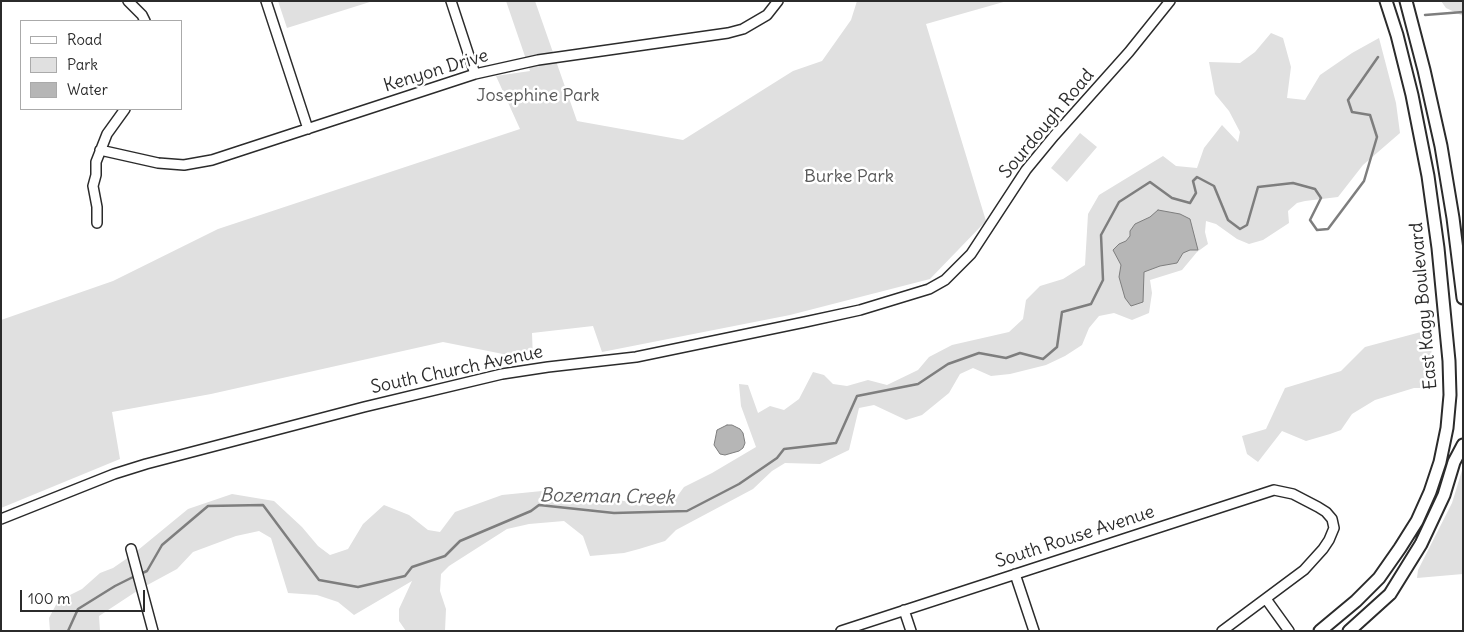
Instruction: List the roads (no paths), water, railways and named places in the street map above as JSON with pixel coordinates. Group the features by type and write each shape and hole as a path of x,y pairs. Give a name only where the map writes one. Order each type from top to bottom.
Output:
{"main road":[{"name":"East Kagy Boulevard","path":"1320,631 1356,601 1379,578 1417,521 1430,492 1440,462 1447,428 1450,395 1449,362 1438,248 1429,185 1412,95 1397,35 1386,1"},
{"name":"East Kagy Boulevard","path":"1406,1 1441,146 1453,218 1463,298"},
{"path":"1350,631 1390,594 1421,544 1440,503 1454,462 1463,445"}],"street":[{"path":"128,1 142,15 144,20"},
{"path":"266,1 308,128"},
{"path":"451,1 475,74"},
{"name":"Kenyon Drive","path":"100,150 158,163 184,165 212,160 475,74 538,60 728,33 743,29 766,15 778,1"},
{"name":"Sourdough Road","path":"929,289 945,280 971,254 1026,170 1129,52 1170,1"},
{"path":"97,223 97,207 93,186 96,175 96,162 107,134 124,110"},
{"name":"South Church Avenue","path":"1,519 114,474 146,464 364,407 502,374 636,357 805,322 860,310 929,289"},
{"name":"South Rouse Avenue","path":"841,631 1274,490 1293,494 1318,507 1332,519 1334,528 1329,540 1304,570 1266,599"},
{"path":"130,549 154,631"},
{"path":"1016,574 1034,631"},
{"path":"1222,631 1266,599 1289,631"},
{"path":"904,610 911,631"}],"water":[{"path":"1158,210 1180,214 1190,219 1198,250 1190,250 1183,253 1177,263 1160,266 1144,272 1143,302 1131,306 1125,298 1119,277 1121,265 1113,250 1119,244 1126,241 1135,224 1150,217"},
{"path":"727,425 740,429 745,443 739,451 725,455 720,454 714,445 717,430"}],"waterway":[{"name":"Bozeman Creek","path":"1425,15 1463,12"},
{"name":"Bozeman Creek","path":"140,574 147,571 162,545 208,506 263,505 319,580 358,587 405,576 412,567 445,556 460,541 531,511 539,505 614,513 687,511 739,484 777,458 784,449 836,443 857,396 918,384 948,364 979,353 1006,358 1020,353 1043,359 1057,347 1062,312 1091,304 1103,280 1101,235 1119,202 1150,182 1172,198 1190,203 1196,193 1193,181 1197,177 1214,186 1228,220 1240,229 1247,225 1258,187 1293,183 1315,189 1321,198 1310,220 1317,230 1328,229 1364,181 1377,137 1370,115 1352,112 1348,100 1378,57"},
{"name":"Bozeman Creek","path":"68,631 78,609 135,576"}],"park label":[{"name":"Josephine Park","path":"538,96"},
{"name":"Burke Park","path":"849,177"}]}
